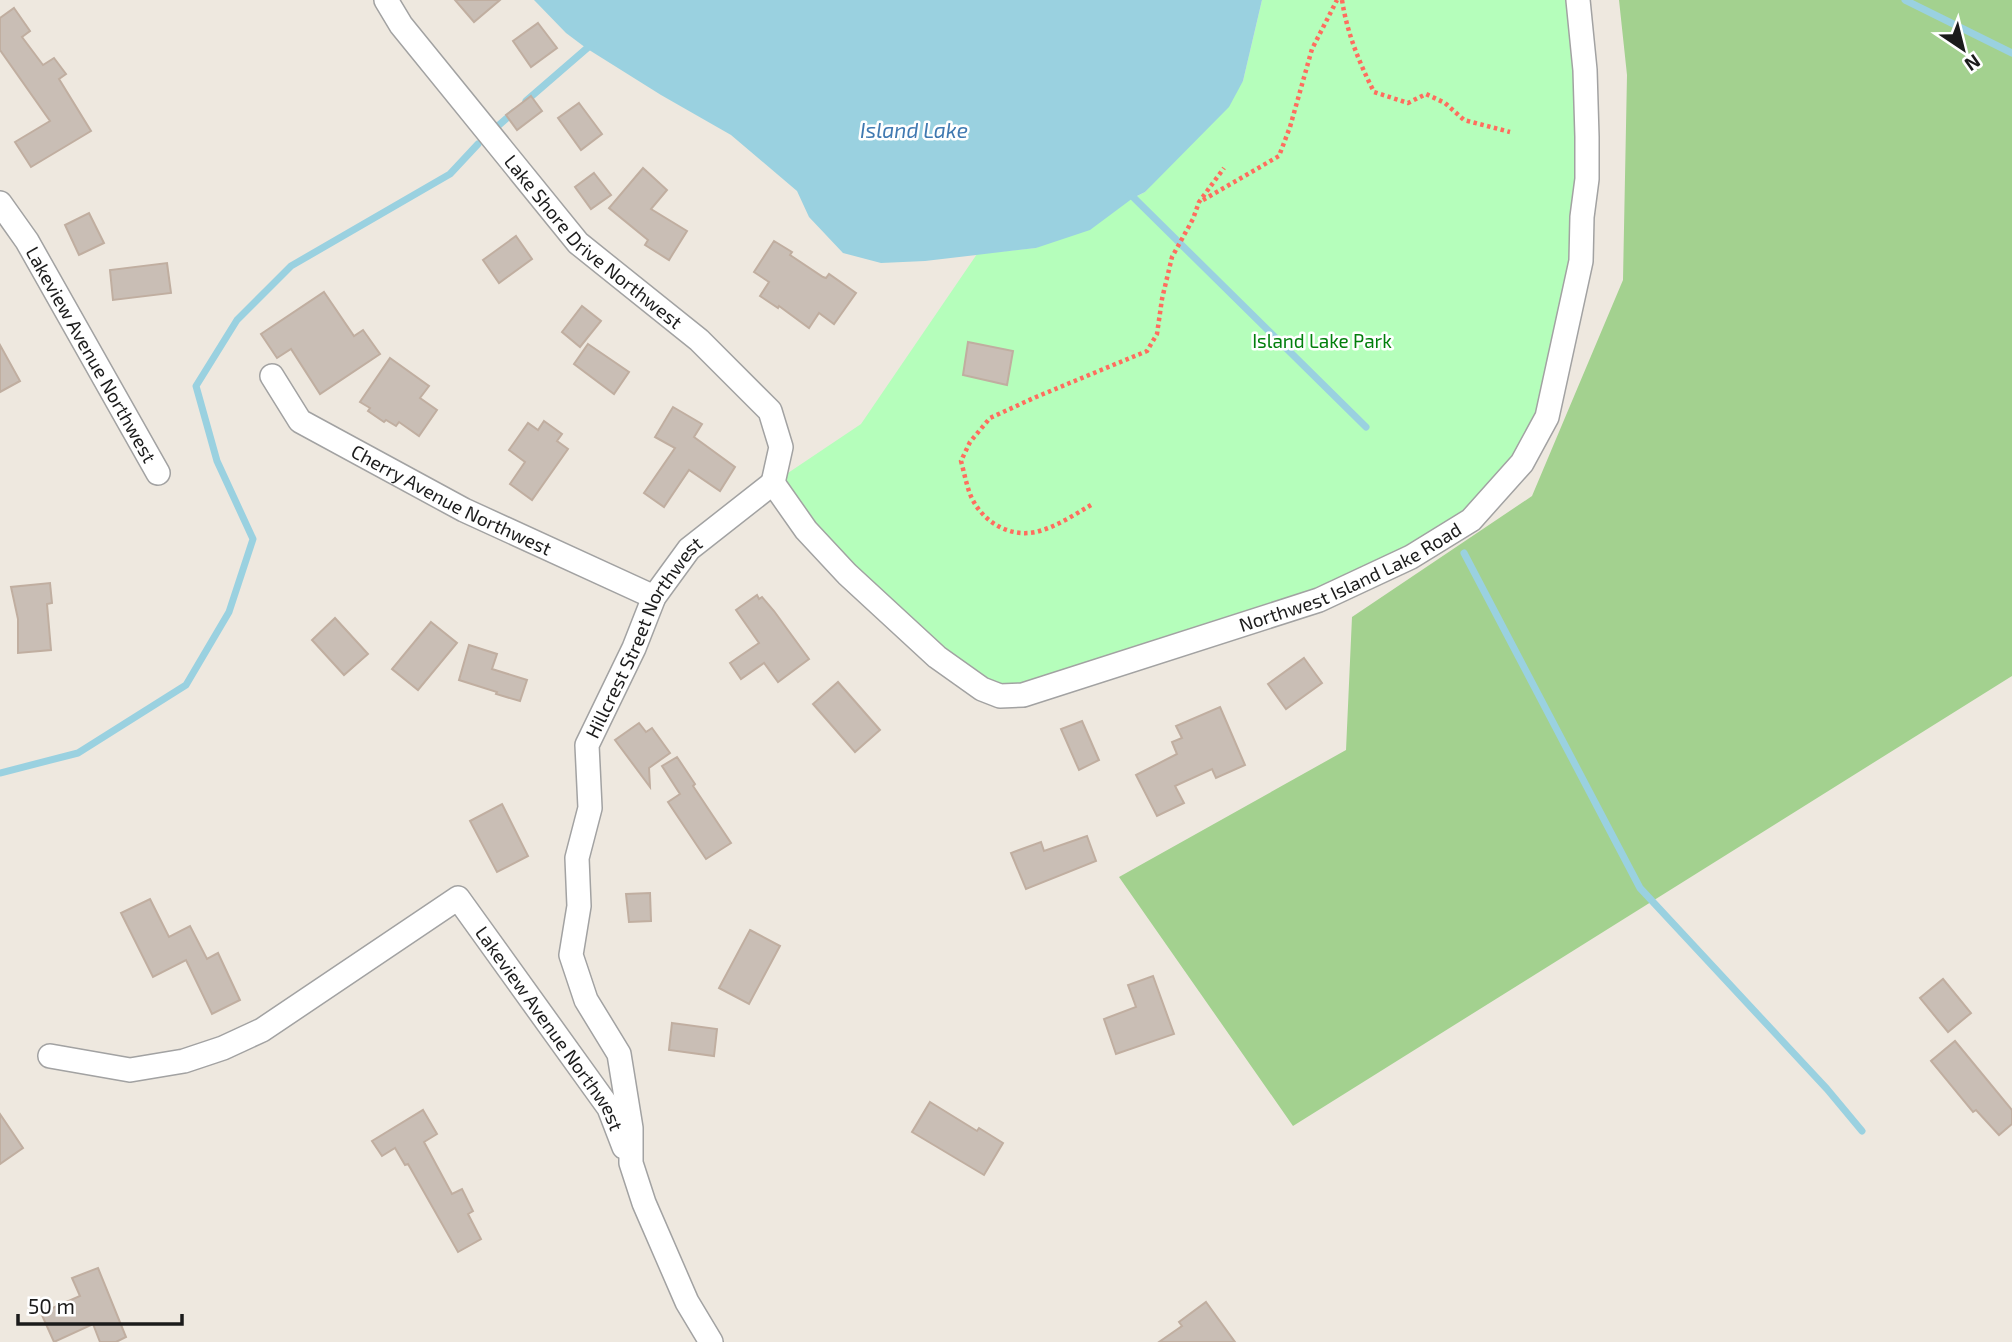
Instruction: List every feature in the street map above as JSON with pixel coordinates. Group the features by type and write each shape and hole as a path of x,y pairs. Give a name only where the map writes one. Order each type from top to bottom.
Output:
{"street":[{"name":"Lake Shore Drive Northwest","path":"386,0 401,25 578,243 699,340 770,411 781,447 773,483"},
{"name":"Northwest Island Lake Road","path":"773,483 806,530 857,583 937,657 968,681 1000,696 1023,695 1307,604 1411,557 1471,520 1522,463 1547,417 1581,261 1587,137 1585,70 1578,0"},
{"name":"Lakeview Avenue Northwest","path":"0,203 27,241 158,473"},
{"name":"Cherry Avenue Northwest","path":"272,376 300,421 464,510 654,597"},
{"name":"Hillcrest Street Northwest","path":"711,1342 687,1302 644,1203 631,1163 631,1128 619,1054 586,1000 571,955 579,906 577,858 590,808 587,745 634,648 654,597 689,549 773,483"},
{"name":"Lakeview Avenue Northwest","path":"50,1056 130,1070 184,1061 223,1048 262,1030 458,898 609,1108 631,1163"}],"path":[{"path":"1339,0 1360,64 1374,92 1408,103 1426,94 1445,103 1464,120 1510,132"},
{"path":"1199,202 1279,156 1312,49 1339,0"},
{"path":"1091,505 1061,523 1035,532 1013,533 989,521 971,496 961,461 970,442 990,418 1147,351 1157,334 1172,257 1194,219 1199,202 1224,168"}],"green space":[{"name":"Island Lake Park","path":"1262,0 1578,0 1581,261 1522,463 1411,557 1023,695 968,681 773,483 861,424 977,254 1036,248 1145,192 1243,81"},
{"path":"1619,0 2012,0 2012,676 1293,1126 1119,877 1346,750 1352,617 1532,496 1623,280 1627,75"}],"water":[{"name":"Island Lake","path":"534,0 1262,0 1243,81 1229,107 1145,192 1090,230 1036,248 925,261 881,263 843,253 809,217 797,191 731,135 586,48 566,33"}],"building":[{"path":"455,0 500,0 474,22"},
{"path":"14,8 30,31 22,37 43,65 54,58 66,74 59,79 91,131 31,167 15,142 50,121 0,50 0,18"},
{"path":"538,23 557,48 531,67 513,41"},
{"path":"531,96 542,111 517,130 506,115"},
{"path":"579,103 602,134 581,150 558,118"},
{"path":"643,168 667,190 651,209 687,231 669,260 645,245 648,240 609,208"},
{"path":"594,173 611,195 591,209 575,187"},
{"path":"89,213 104,243 79,255 65,225"},
{"path":"516,236 532,259 499,283 483,260"},
{"path":"774,241 823,277 826,278 829,274 856,293 834,324 819,313 809,328 760,296 769,282 754,272"},
{"path":"167,263 171,293 113,300 110,270"},
{"path":"324,292 354,336 363,330 380,354 320,394 291,349 277,358 261,334"},
{"path":"582,306 601,321 580,347 562,332"},
{"path":"968,342 1013,351 1007,385 963,375"},
{"path":"588,344 629,372 614,394 574,364"},
{"path":"0,345 20,381 0,392"},
{"path":"390,358 429,386 420,398 437,410 419,436 399,422 396,426 386,420 384,422 360,402"},
{"path":"673,407 702,424 694,437 735,467 720,491 689,470 664,507 644,493 675,448 655,437"},
{"path":"544,421 562,434 557,441 568,449 532,500 510,484 525,462 509,450 528,423 538,430"},
{"path":"50,583 52,603 47,604 51,650 18,653 18,619 11,587"},
{"path":"757,595 774,611 809,659 778,682 764,663 741,679 730,663 759,643 736,610"},
{"path":"335,618 368,654 344,675 312,640"},
{"path":"431,622 457,643 418,690 392,669"},
{"path":"469,645 497,654 492,669 527,680 520,701 459,680"},
{"path":"1304,658 1322,683 1286,709 1268,684"},
{"path":"838,682 880,730 855,752 813,704"},
{"path":"1220,707 1245,765 1216,778 1212,769 1175,786 1184,803 1157,816 1136,775 1177,754 1172,742 1182,738 1176,726"},
{"path":"1082,721 1099,760 1079,770 1061,729"},
{"path":"639,723 646,732 652,728 670,753 649,768 650,787 615,740"},
{"path":"677,757 731,843 706,859 668,802 680,794 662,766"},
{"path":"502,804 528,856 497,872 470,821"},
{"path":"1087,836 1096,861 1026,889 1011,853 1041,842 1044,851"},
{"path":"650,893 651,921 629,922 626,894"},
{"path":"150,899 169,937 190,926 207,959 218,953 240,1000 212,1014 186,960 153,977 121,913"},
{"path":"750,930 780,946 749,1004 719,988"},
{"path":"1153,976 1174,1034 1116,1054 1104,1019 1136,1007 1128,985"},
{"path":"1943,979 1971,1013 1948,1032 1920,998"},
{"path":"672,1023 717,1029 714,1056 669,1050"},
{"path":"1955,1041 2012,1110 2012,1124 1999,1135 1976,1110 1973,1112 1931,1061"},
{"path":"930,1102 977,1131 979,1128 1003,1143 984,1175 912,1132"},
{"path":"423,1110 437,1134 424,1142 452,1194 462,1189 473,1211 468,1214 481,1239 458,1252 408,1164 405,1165 395,1148 382,1156 372,1141"},
{"path":"0,1114 23,1148 0,1164"},
{"path":"98,1268 126,1337 116,1342 100,1342 93,1324 54,1342 41,1313 80,1296 72,1278"},
{"path":"1206,1302 1235,1342 1159,1342 1182,1326 1179,1322"}],"waterway":[{"path":"1905,0 2012,53"},
{"path":"526,101 593,43"},
{"path":"499,125 514,112"},
{"path":"0,773 78,753 186,685 229,612 253,539 217,461 196,386 237,320 291,266 450,174 478,144"},
{"path":"1129,193 1366,427"},
{"path":"1464,553 1640,888 1827,1089 1862,1131"}]}
